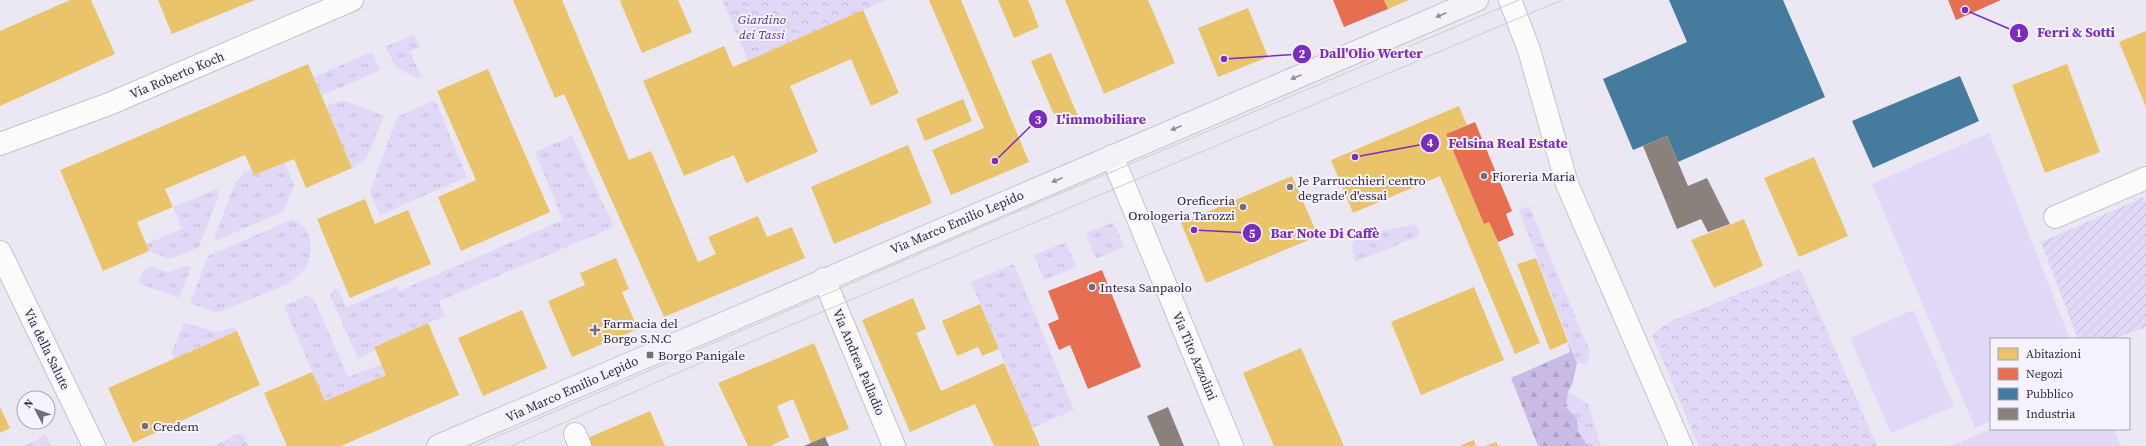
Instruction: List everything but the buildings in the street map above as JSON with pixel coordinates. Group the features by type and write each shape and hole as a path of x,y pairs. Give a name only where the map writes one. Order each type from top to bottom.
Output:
{"main road":[{"name":"Via Marco Emilio Lepido","path":"438,446 824,279 1477,0"}],"street":[{"name":"Via Roberto Koch","path":"0,144 109,104 313,8 352,0"},
{"path":"1510,0 1529,50 1567,184 1681,446"},
{"name":"Via Tito Azzolini","path":"1112,156 1232,446"},
{"path":"2055,217 2146,178"},
{"name":"Via della Salute","path":"0,252 94,446"},
{"name":"Via Andrea Palladio","path":"824,279 894,446"}],"green space":[{"name":"Giardino dei Tassi","path":"722,0 886,0 748,60"},
{"path":"414,35 420,47 410,51 421,77 418,78 397,68 385,47"},
{"path":"372,52 380,70 321,96 314,77"},
{"path":"343,100 384,116 366,159 352,168 326,106"},
{"path":"435,100 467,177 380,215 370,192 397,117"},
{"path":"1989,133 2070,338 1990,338 1990,421 1975,428 1872,184"},
{"path":"572,136 614,227 439,301 445,316 374,346 376,350 358,358 330,296 333,290 338,289 346,307 397,286 399,291 563,220 535,152"},
{"path":"285,163 294,185 285,209 280,213 217,240 214,239 235,183 244,173 251,170 254,175"},
{"path":"217,189 219,195 199,247 170,259 149,251 146,244 182,229 173,207"},
{"path":"2144,197 2146,202 2146,327 2116,338 2078,338 2041,242"},
{"path":"1529,206 1590,352 1587,364 1577,363 1519,210"},
{"path":"291,220 304,227 308,233 311,248 308,263 304,270 296,277 287,284 220,312 215,312 190,303 208,256"},
{"path":"1113,222 1124,247 1096,259 1086,233"},
{"path":"1415,224 1420,232 1419,236 1355,262 1352,246 1354,241 1358,238 1373,233"},
{"path":"1066,242 1076,267 1044,280 1034,255"},
{"path":"1014,264 1074,410 1032,428 971,282"},
{"path":"186,266 191,268 179,298 138,283 143,270 151,267 168,272"},
{"path":"1800,269 1877,446 1699,446 1652,335 1671,321"},
{"path":"306,296 314,299 347,375 351,376 382,364 386,375 325,401 284,306"},
{"path":"1913,310 1954,406 1891,433 1850,338"},
{"path":"184,323 218,332 235,327 237,331 174,359 171,354"},
{"path":"1568,342 1577,363 1573,382 1568,392 1566,407 1577,419 1578,432 1588,446 1538,446 1511,378 1570,352"},
{"path":"1568,392 1588,404 1601,446 1588,446 1578,432 1577,419 1566,407"},
{"path":"1990,429 2114,430 2121,446 1950,446"},
{"path":"239,434 244,436 248,446 213,446"},
{"path":"46,435 51,446 24,446"}],"tram line":[{"path":"475,446 1007,216 1519,0"},
{"path":"511,446 675,374 1562,0"}],"place":[{"name":"Ferri & Sotti","path":"1965,10"},
{"name":"Dall'Olio Werter","path":"1224,59"},
{"name":"Felsina Real Estate","path":"1355,157"},
{"name":"L'immobiliare","path":"995,161"},
{"name":"Fioreria Maria","path":"1484,176"},
{"name":"Je Parrucchieri centro degrade' d'essai","path":"1290,187"},
{"name":"Oreficeria Orologeria Tarozzi","path":"1243,207"},
{"name":"Bar Note Di Caffè","path":"1194,230"},
{"name":"Intesa Sanpaolo","path":"1092,287"},
{"name":"Farmacia del Borgo S.N.C","path":"595,330"},
{"name":"Borgo Panigale","path":"650,355"},
{"name":"Credem","path":"145,426"}]}
